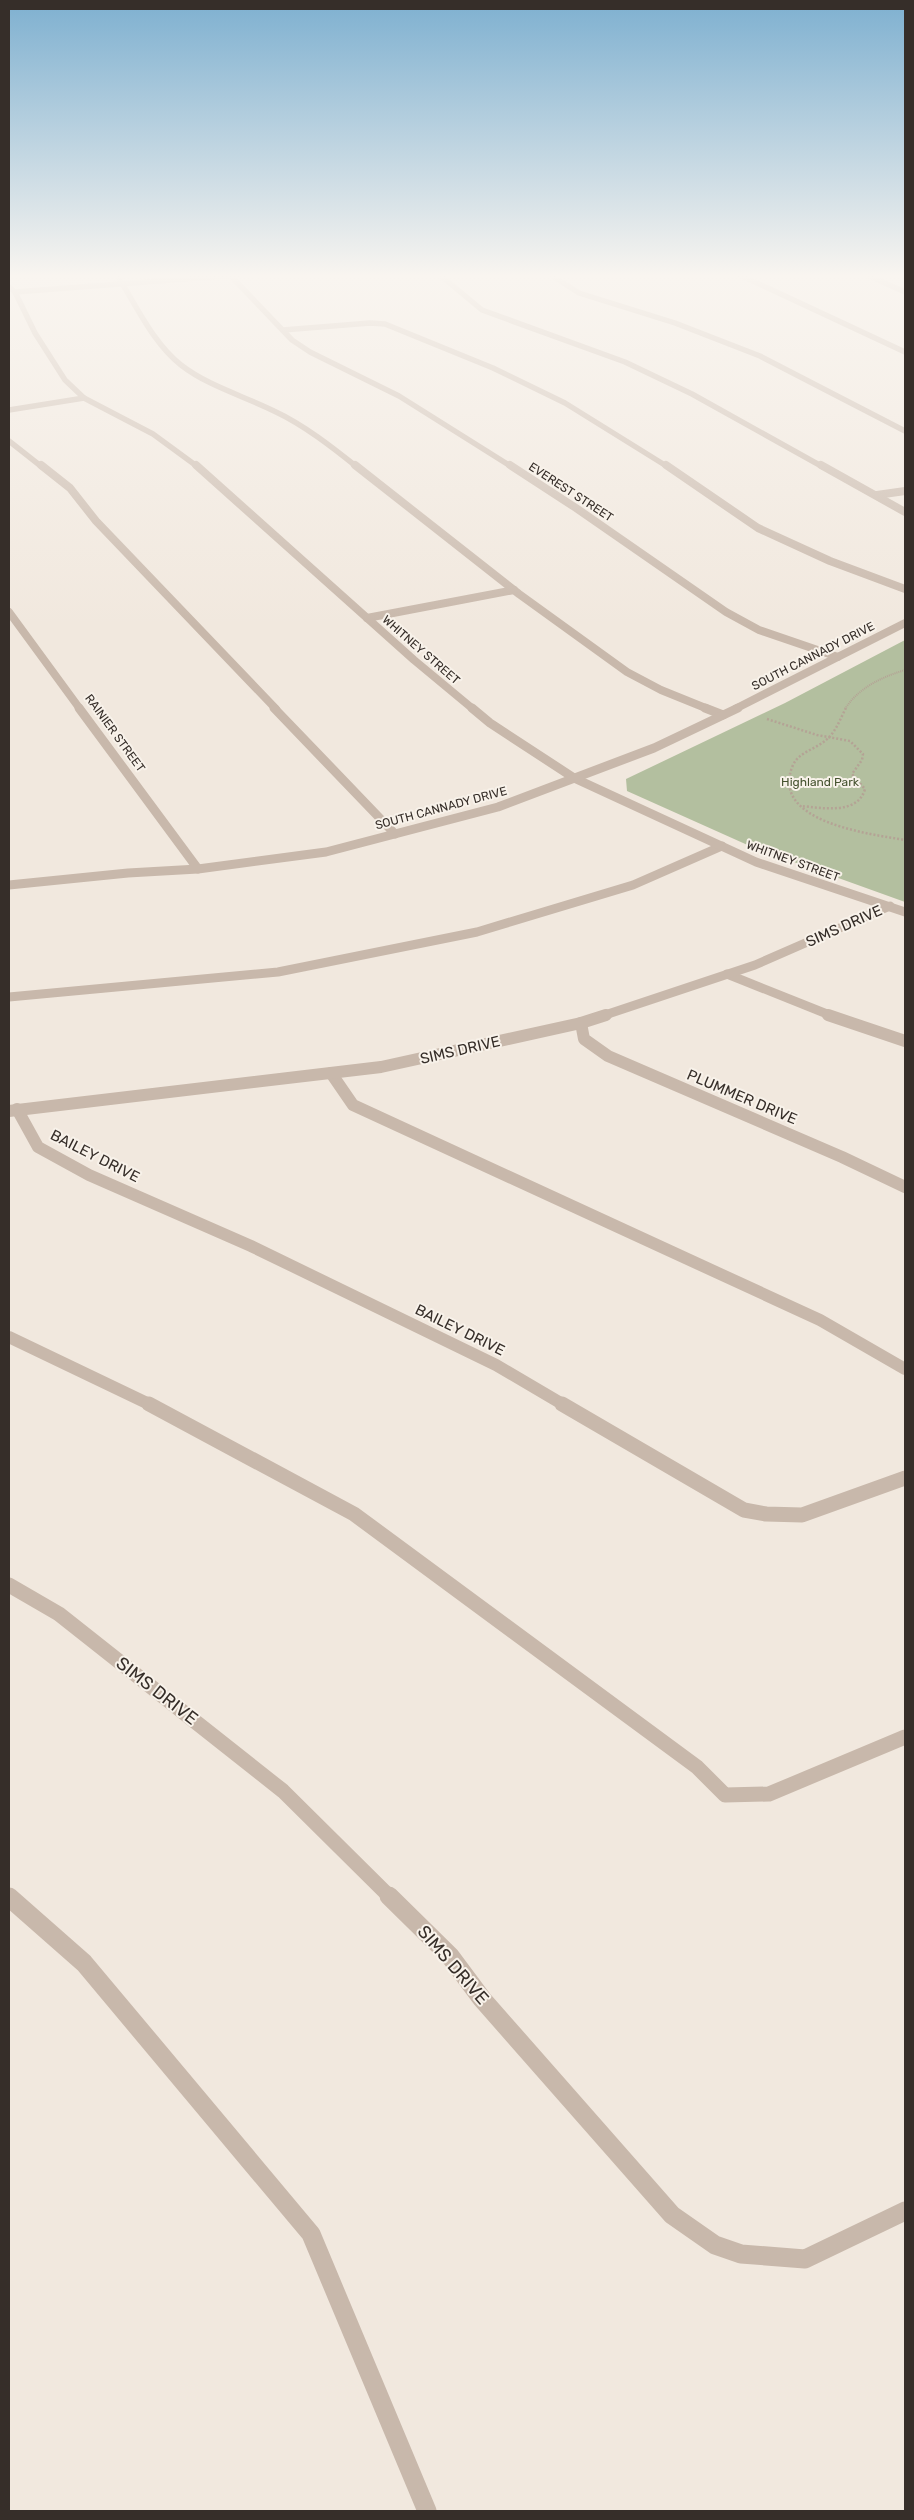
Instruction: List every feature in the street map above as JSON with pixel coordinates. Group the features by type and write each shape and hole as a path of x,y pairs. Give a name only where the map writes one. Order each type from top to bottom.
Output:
{"street":[{"name":"WHITNEY STREET","path":"78,393 84,398 153,434 208,474 414,660 490,723 574,778 756,862 905,912"},
{"path":"237,393 277,412 332,447 514,590 627,672 661,690 723,715"},
{"name":"EVEREST STREET","path":"392,393 576,508 726,612 758,630 838,657"},
{"path":"542,393 574,408 648,454 758,528 830,561 905,589"},
{"path":"689,393 878,495 905,512"},
{"path":"831,393 905,431"},
{"path":"9,410 84,398"},
{"path":"9,441 70,488 96,521 395,834"},
{"path":"878,495 905,490"},
{"path":"368,618 514,590"},
{"name":"RAINIER STREET","path":"9,612 198,869"},
{"name":"SOUTH CANNADY DRIVE","path":"9,885 128,873 198,869 326,852 498,807 654,748 905,623"},
{"path":"9,997 278,972 477,932 633,885 722,846"},
{"name":"SIMS DRIVE","path":"13,1110 381,1068 581,1023 755,965 890,906"},
{"path":"727,974 829,1015 905,1041"},
{"name":"PLUMMER DRIVE","path":"581,1023 584,1039 608,1056 842,1157 905,1187"},
{"path":"331,1073 353,1105 421,1138 717,1271 820,1320 905,1370"},
{"name":"BAILEY DRIVE","path":"13,1110 38,1147 89,1175 251,1246 496,1365 744,1510 766,1514 802,1515 905,1478"},
{"path":"9,1337 129,1393 354,1514 697,1767 725,1795 769,1794 905,1737"},
{"name":"SIMS DRIVE","path":"9,1585 59,1614 283,1791 450,1956 482,1999 672,2215 715,2245 741,2254 805,2258 905,2211"},
{"path":"9,1897 84,1963 311,2234 427,2511"}],"path":[{"path":"905,670 885,676 849,702 830,737 799,757 789,775 789,788 801,806 826,822 848,830 905,840"},
{"path":"760,717 850,741 861,749 864,758 852,774 862,784 865,794 856,803 838,808 801,806"}],"green space":[{"name":"Highland Park","path":"905,640 905,902 752,847 627,791 626,779 785,703"}]}
